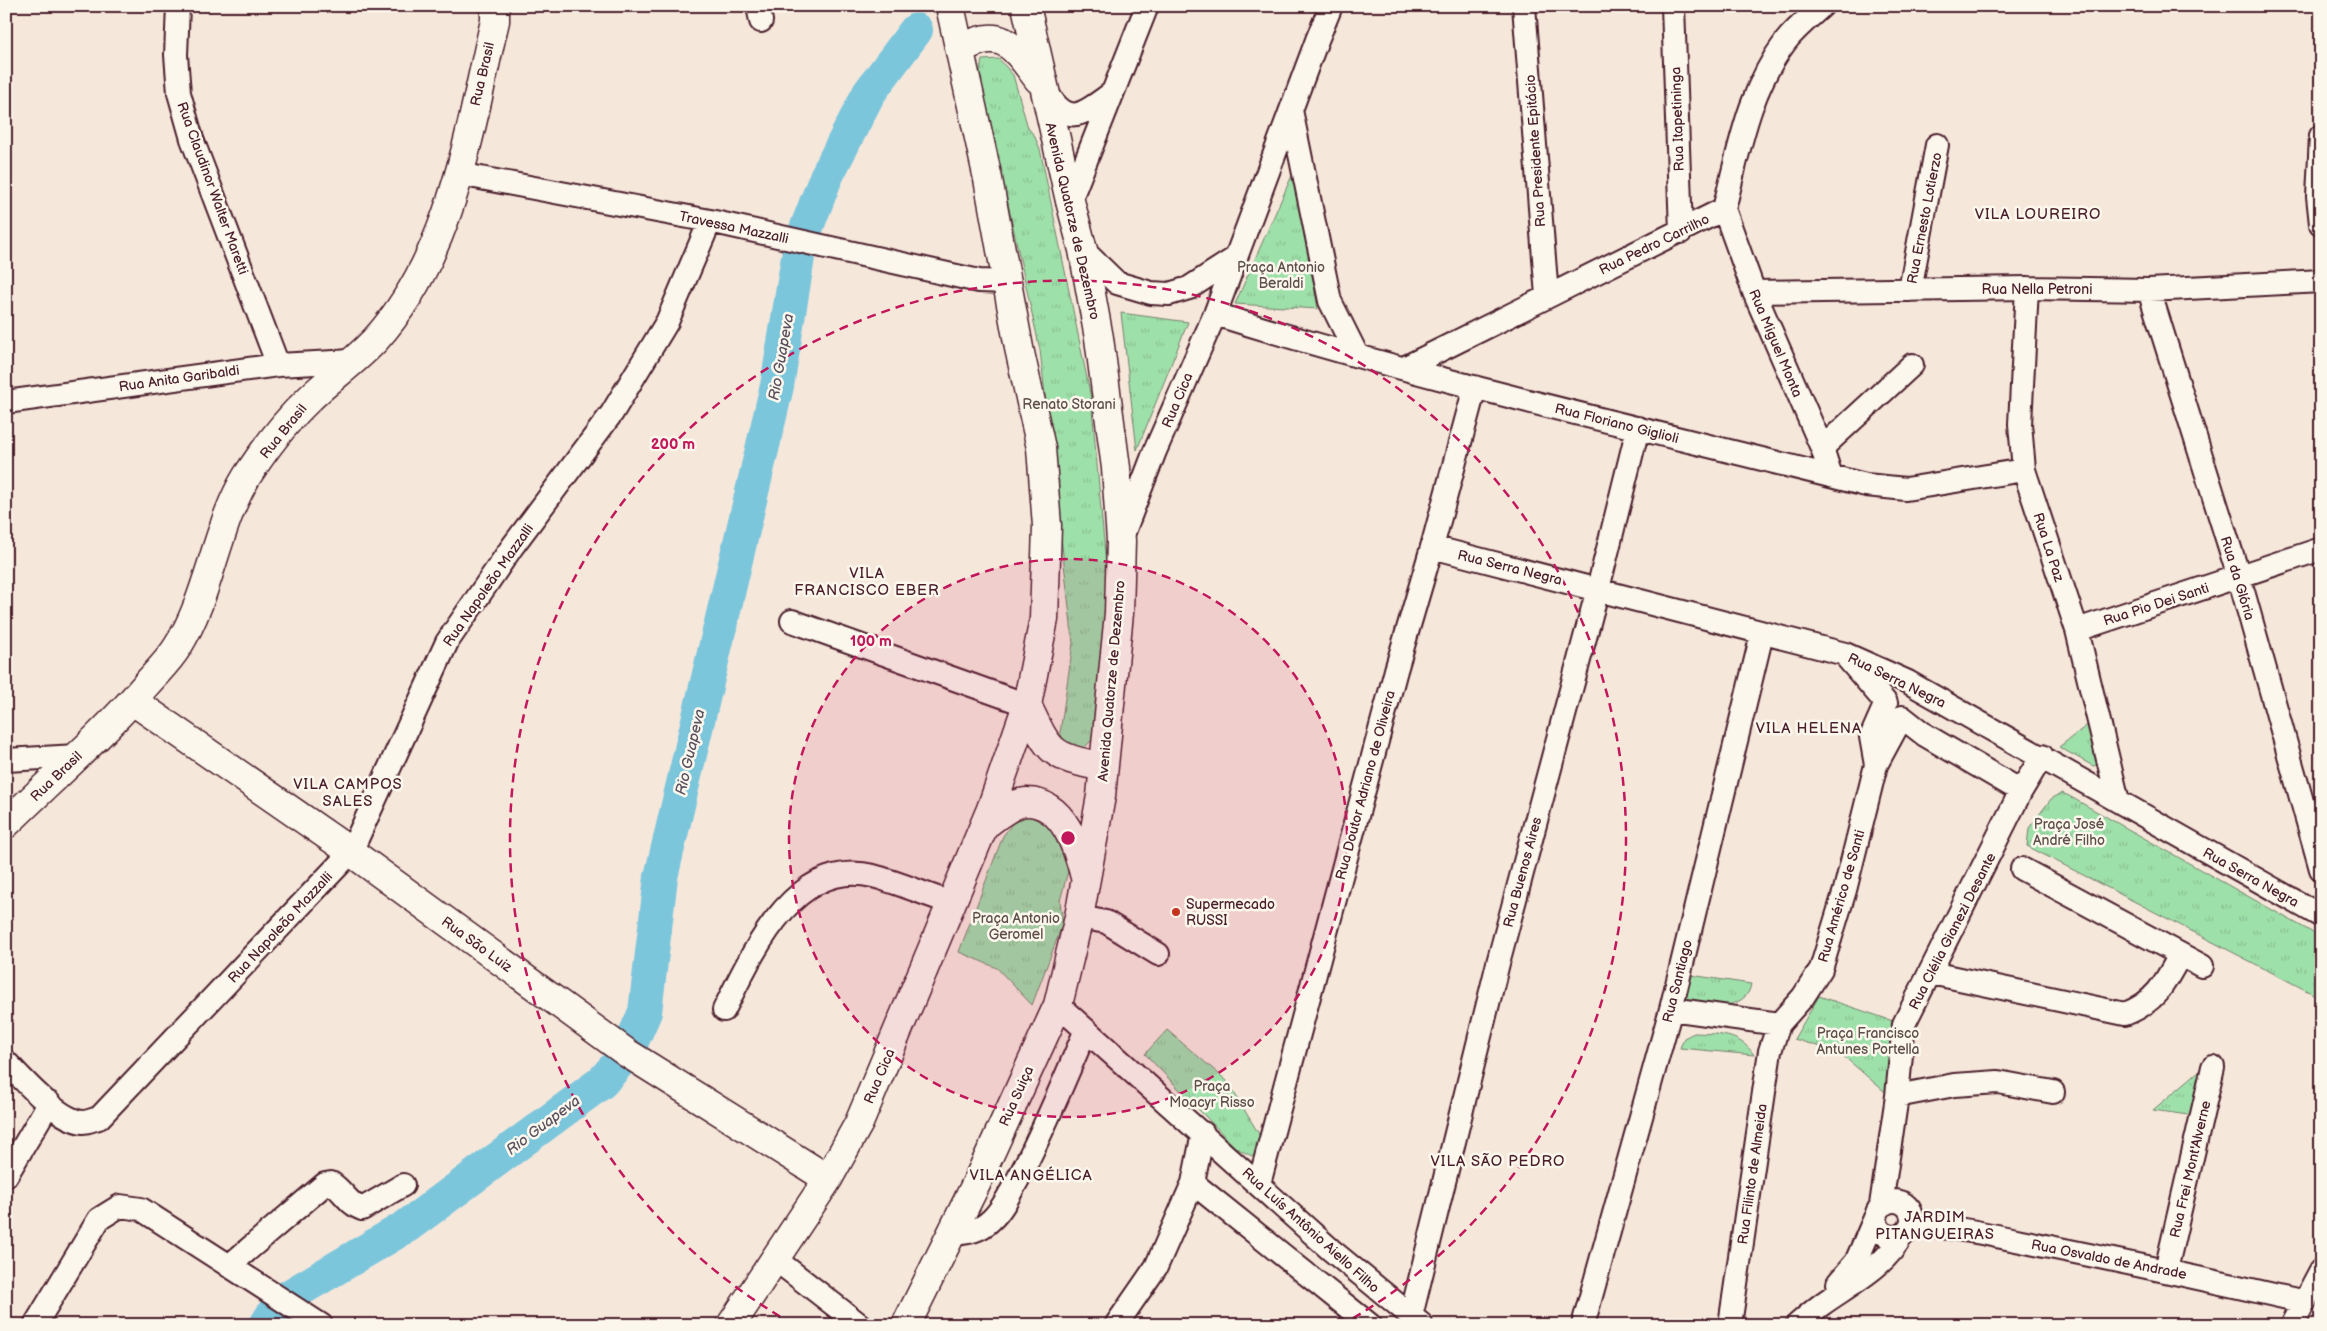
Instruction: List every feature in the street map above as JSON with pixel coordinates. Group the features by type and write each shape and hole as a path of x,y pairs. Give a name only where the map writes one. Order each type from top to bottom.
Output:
{"main road":[{"name":"Rua Brasil","path":"6,824 132,700 178,646 195,611 231,507 247,476 283,428 307,401 376,338 398,310 430,258 459,174 495,21 495,6"},
{"path":"950,6 1041,448 1047,526 1044,619 1027,705 989,817"},
{"name":"Avenida Quatorze de Dezembro","path":"1026,6 1070,201 1083,250 1099,338 1116,468 1120,541 1119,613 1101,796 1088,866"},
{"path":"960,50 981,39 1000,40 1018,52 1044,86"},
{"name":"Rua São Luiz","path":"132,700 351,852 609,1040 644,1064 828,1179"},
{"path":"1027,705 1048,747 1058,756 1103,767"},
{"path":"989,817 1027,802 1043,807 1054,813 1088,866"},
{"name":"Rua Cica","path":"731,1325 828,1179 859,1123 989,817"},
{"name":"Rua Suiça","path":"906,1325 953,1234 1058,1004 1079,917 1088,866"}],"street":[{"name":"Rua Claudinor Walter Maretti","path":"178,6 176,55 179,93 192,139 278,365"},
{"path":"1070,201 1147,6"},
{"name":"Rua Cica","path":"1120,541 1155,451 1215,314 1234,259 1331,6"},
{"name":"Rua Presidente Epitácio","path":"1524,6 1547,296"},
{"name":"Rua Itapetininga","path":"1673,6 1681,232"},
{"name":"Rua Pedro Carrilho","path":"1404,368 1724,209 1749,107 1769,66 1787,40 1822,6"},
{"path":"1044,86 1056,107 1064,113 1073,115 1085,112 1112,93"},
{"path":"1291,110 1330,301 1357,355"},
{"path":"2321,136 2318,196 2321,224"},
{"name":"Rua Ernesto Lotierzo","path":"1910,290 1937,145"},
{"name":"Travessa Mazzalli","path":"459,174 710,221 979,281 1008,282"},
{"name":"Rua Miguel Monta","path":"1724,209 1754,292 1822,448 1831,476"},
{"name":"Rua Napoleão Mazzalli","path":"49,1103 69,1118 85,1122 98,1118 351,852 447,642 512,547 612,413 667,322 710,221"},
{"path":"1083,250 1117,283 1160,294 1169,294 1189,288 1234,259"},
{"name":"Rua Nella Petroni","path":"1754,292 2027,288 2149,290 2321,281"},
{"name":"Rua La Paz","path":"2027,288 2020,424 2024,470 2077,630 2118,800"},
{"name":"Rua da Glória","path":"2149,290 2239,577 2321,869"},
{"path":"1306,342 1322,328 1330,301"},
{"name":"Rua Floriano Giglioli","path":"1215,314 1306,342 1475,387 1866,485 1906,489 2024,470"},
{"name":"Rua Anita Garibaldi","path":"6,402 278,365 353,361"},
{"path":"1822,448 1912,366"},
{"name":"Rua Doutor Adriano de Oliveira","path":"1259,1184 1396,670 1432,547 1475,387"},
{"name":"Rua Buenos Aires","path":"1416,1321 1499,960 1598,589 1638,428"},
{"name":"Rua Serra Negra","path":"1432,547 1844,654 1908,682 2042,756 2321,916"},
{"name":"Rua Pio Dei Santi","path":"2077,630 2321,549"},
{"path":"792,621 1027,705"},
{"name":"Rua Santiago","path":"1583,1325 1671,1008 1762,634"},
{"path":"1844,654 1894,710 1925,735 2021,791"},
{"path":"1894,710 1908,682"},
{"name":"Rua Américo de Santi","path":"1779,1024 1803,998 1820,969 1845,890 1876,765 1871,737 1894,710"},
{"path":"6,760 77,756"},
{"name":"Rua Clélia Gianezi Desante","path":"1878,1211 1896,1096 1904,1024 2021,791 2042,756"},
{"path":"2022,869 2180,956 2202,966"},
{"path":"724,1010 750,960 778,915 805,889 840,874 871,876 952,904"},
{"path":"1079,917 1106,922 1158,954"},
{"path":"1931,973 2125,1014 2142,1007 2156,996 2180,956"},
{"name":"Rua Luís Antônio Aiello Filho","path":"1058,1004 1331,1250 1416,1321"},
{"path":"1671,1008 1779,1024"},
{"name":"Rua Filinto de Almeida","path":"1730,1325 1770,1051 1779,1024"},
{"path":"953,1234 965,1234 980,1229 1003,1206 1047,1119 1086,1030"},
{"path":"6,1062 49,1103 6,1176"},
{"name":"Rua Frei Mont'Alverne","path":"2166,1270 2213,1067"},
{"path":"1896,1096 1954,1085 1998,1082 2052,1092"},
{"path":"1116,1325 1156,1267 1193,1183 1203,1133"},
{"path":"229,1266 325,1184 331,1182 337,1186 356,1207 362,1209 403,1185"},
{"path":"1193,1183 1370,1325"},
{"path":"1797,1325 1822,1304 1846,1290 1896,1247 1906,1231 1911,1212 1903,1203 1888,1201 1878,1211 1856,1262 1822,1304"},
{"path":"35,1325 99,1219 120,1206 141,1209 321,1325"},
{"path":"1878,1211 1876,1226 1884,1235 1895,1238 1906,1231"},
{"name":"Rua Osvaldo de Andrade","path":"1906,1231 1934,1226 2166,1270 2305,1302"},
{"path":"775,1259 860,1325"},
{"path":"2292,1325 2321,1270"}],"green space":[{"name":"Renato Storani","path":"999,59 1013,75 1028,128 1034,135 1040,149 1091,398 1107,575 1097,735 1084,748 1068,748 1060,733 1073,643 1040,350 994,140 978,81 982,60"},
{"name":"Praça Antonio Beraldi","path":"1294,171 1318,309 1235,304"},
{"path":"1121,313 1188,322 1137,450"},
{"path":"2095,719 2100,764 2093,766 2059,747"},
{"name":"Praça José André Filho","path":"2062,793 2317,935 2321,939 2321,998 2027,846 2029,828 2051,799"},
{"name":"Praça Antonio Geromel","path":"1028,815 1050,827 1063,852 1068,871 1060,901 1063,923 1032,1005 997,968 959,952 1003,836 1012,824"},
{"path":"1684,974 1751,984 1748,993 1741,1000 1733,1004 1711,1007 1681,1006"},
{"name":"Praça Francisco Antunes Portella","path":"1819,996 1899,1023 1892,1098 1840,1053 1794,1039"},
{"name":"Praça Moacyr Risso","path":"1167,1030 1227,1081 1266,1146 1260,1155 1252,1156 1236,1148 1145,1054"},
{"path":"1694,1033 1727,1036 1742,1042 1754,1055 1680,1048 1684,1038"},
{"path":"2206,1065 2195,1116 2153,1110"}],"waterway":[{"name":"Rio Guapeva","path":"266,1325 281,1301 407,1226 602,1082 627,1053 645,1012 661,877 777,386 800,245 826,177 869,93 916,30"}],"place":[{"name":"Supermecado RUSSI","path":"1176,912"}],"district":[{"name":"VILA LOUREIRO","path":"2038,214"},
{"name":"VILA FRANCISCO EBER","path":"867,582"},
{"name":"VILA HELENA","path":"1809,728"},
{"name":"VILA CAMPOS SALES","path":"348,792"},
{"name":"VILA SÃO PEDRO","path":"1498,1161"},
{"name":"VILA ANGÉLICA","path":"1031,1175"},
{"name":"JARDIM PITANGUEIRAS","path":"1935,1226"}]}
